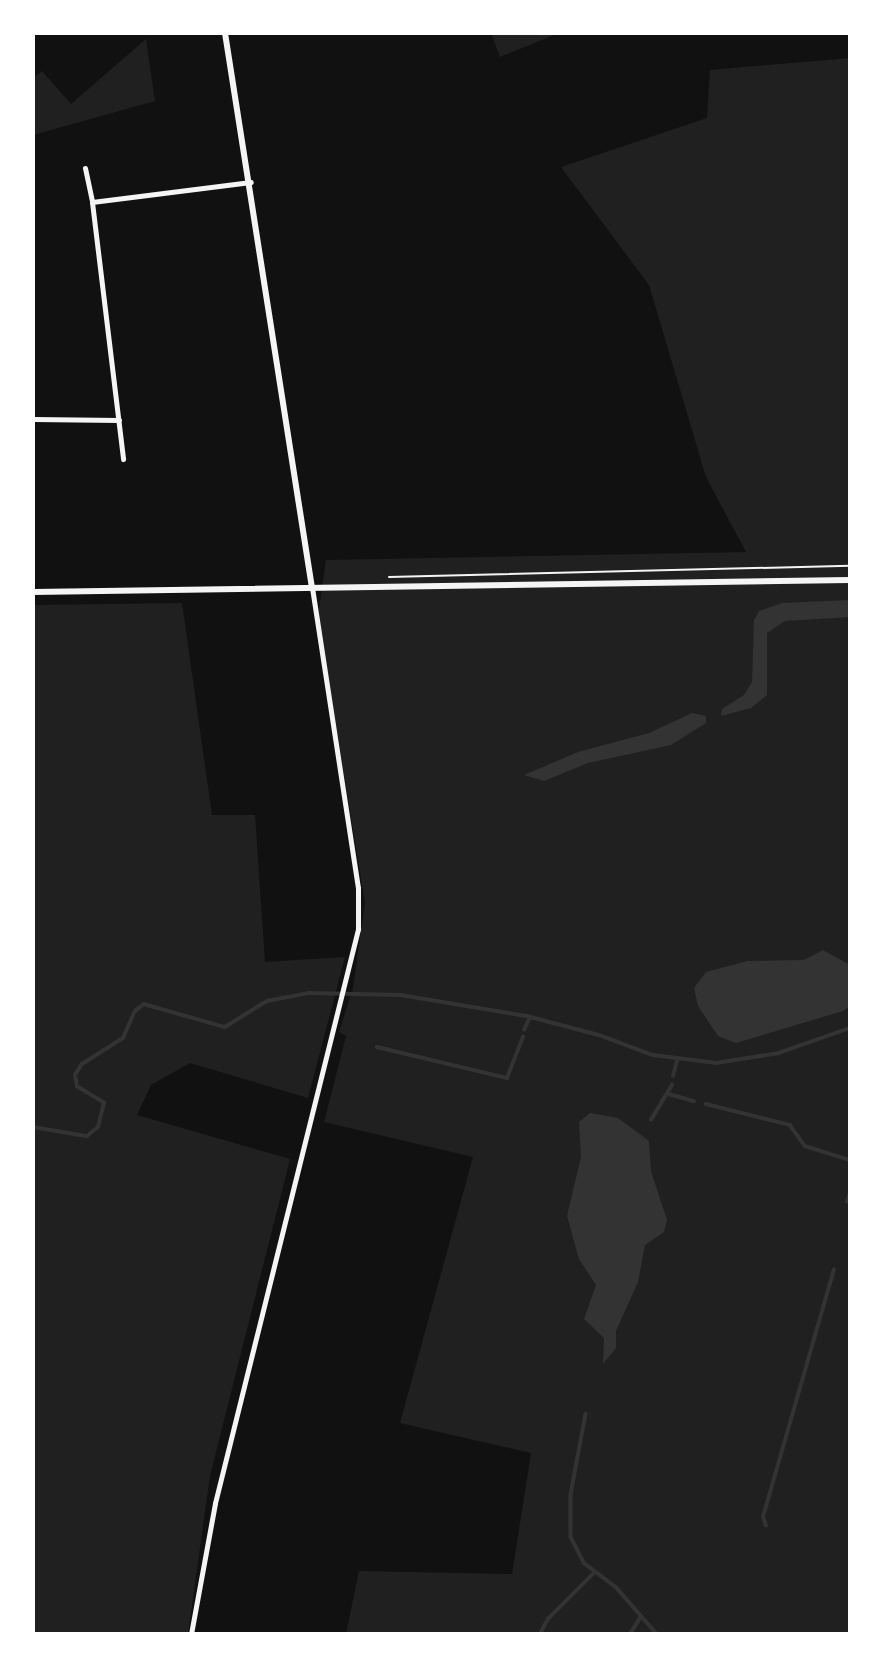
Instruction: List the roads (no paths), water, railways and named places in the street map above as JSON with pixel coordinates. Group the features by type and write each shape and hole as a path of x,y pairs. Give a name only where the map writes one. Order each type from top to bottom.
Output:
{"street":[{"path":"191,1634 215,1503 358,929 360,903 251,182 225,33"},
{"path":"85,168 92,202 123,459"},
{"path":"92,202 251,182"},
{"path":"33,419 119,420"},
{"path":"33,592 850,580"}],"waterway":[{"path":"33,1127 87,1136 98,1127 104,1103 77,1087 75,1075 82,1064 123,1038 135,1011 144,1004 225,1027 267,1001 309,993 401,995 527,1016 599,1035 653,1055 716,1063 779,1053 850,1028"},
{"path":"524,1030 530,1017"},
{"path":"377,1047 507,1078 523,1037"},
{"path":"673,1076 677,1061"},
{"path":"651,1120 672,1085"},
{"path":"669,1094 694,1101"},
{"path":"706,1104 790,1125 805,1146 850,1160"},
{"path":"847,1202 850,1192"},
{"path":"766,1526 763,1517 834,1270"},
{"path":"586,1414 571,1495 571,1537 584,1563 616,1587 657,1634"},
{"path":"540,1634 548,1619 594,1573"},
{"path":"630,1634 640,1618"}]}
